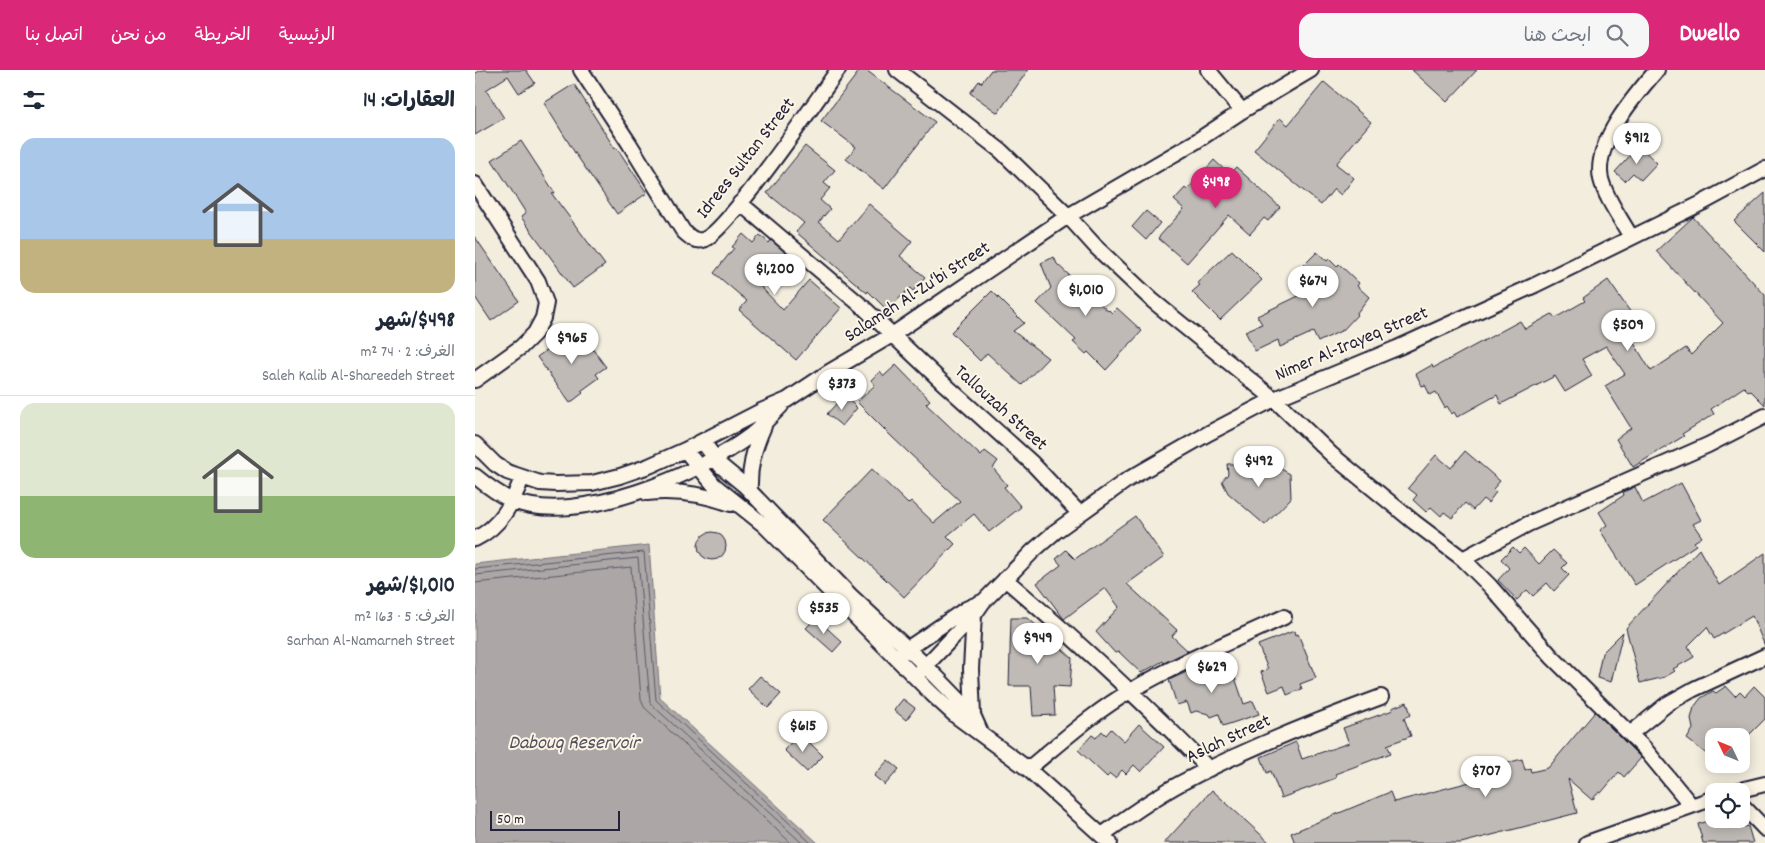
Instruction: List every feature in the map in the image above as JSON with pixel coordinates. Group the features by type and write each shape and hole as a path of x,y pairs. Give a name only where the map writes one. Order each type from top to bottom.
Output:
{"street":[{"name":"Idrees Sultan Street","path":"581,70 683,231 696,241 704,240 712,235 740,203 813,106 837,70"},
{"path":"897,70 1001,151 1068,216 1103,254 1153,301 1273,399 1332,455 1463,559 1490,586 1552,657 1631,734 1656,761 1691,805"},
{"path":"1208,70 1242,111"},
{"name":"Salameh Al-Zu‘bi Street","path":"475,444 495,464 507,472 539,483 556,484 592,483 649,466 703,442 761,411 787,400 829,372 892,335 1068,216 1195,142 1242,111 1311,70"},
{"path":"1631,237 1609,198 1601,179 1601,156 1615,125 1657,70"},
{"name":"Nimer Al-Irayeq Street","path":"915,677 974,615 983,602 1005,579 1050,536 1079,513 1127,480 1209,432 1273,399 1405,344 1535,285 1702,203 1765,169"},
{"path":"475,184 538,281 546,303 543,318 535,333 521,347 475,380"},
{"name":"Tallouzah Street","path":"740,203 863,308 1032,463 1079,513"},
{"name":"Salameh Al-Zu‘bi Street","path":"475,476 513,501 558,508 599,502 698,467 750,436 787,400"},
{"path":"1463,559 1528,524 1700,449 1765,416"},
{"path":"750,491 749,473 751,459 766,422"},
{"path":"703,442 714,458 750,491 850,595 902,653 915,677 956,716 1028,769 1106,839"},
{"path":"685,450 714,485 765,525 839,602 902,653 925,665 973,716 982,734"},
{"path":"475,538 486,533 498,522 513,501 522,478"},
{"path":"626,494 673,491 690,492 740,507"},
{"path":"1005,579 1105,666 1209,769"},
{"name":"Nimer Al-Irayeq Street","path":"902,653 966,609 983,602"},
{"path":"973,716 971,669 974,615"},
{"path":"1028,769 1099,712 1130,691 1165,672 1284,617"},
{"path":"1631,734 1667,704 1694,689 1765,656"},
{"name":"Aslah Street","path":"1106,839 1145,804 1209,769 1318,720 1381,697"},
{"path":"1750,788 1765,784"},
{"path":"1587,843 1705,801"},
{"path":"1750,813 1765,829"}],"water":[{"name":"Dabouq Reservoir","path":"649,545 660,698 818,843 475,843 475,564"}],"building":[{"path":"483,70 526,70 535,83 519,93 508,76 486,90 504,118 475,135 475,73"},
{"path":"860,70 866,70 935,122 884,189 846,159 856,147 821,121"},
{"path":"991,70 1028,70 998,113 970,93"},
{"path":"1412,70 1477,70 1447,102"},
{"path":"1324,82 1371,122 1336,164 1354,178 1341,195 1334,189 1321,205 1254,150 1280,118 1288,125"},
{"path":"574,84 615,149 617,148 647,193 617,214 575,153 544,103"},
{"path":"521,141 555,193 552,194 605,265 573,288 521,217 526,213 492,160"},
{"path":"805,146 835,170 824,183 830,188 820,200 830,209 819,222 839,239 869,204 912,241 900,256 925,277 913,291 910,288 887,310 868,291 867,293 796,232 804,223 767,193"},
{"path":"1639,146 1657,163 1641,180 1633,173 1625,181 1615,172"},
{"path":"1214,160 1229,174 1236,167 1280,207 1268,221 1264,218 1250,234 1229,215 1187,263 1158,238 1184,209 1174,200 1185,188 1187,190"},
{"path":"1765,193 1765,252 1734,221"},
{"path":"1146,211 1160,223 1146,240 1132,227"},
{"path":"1693,217 1765,295 1765,405 1750,390 1748,391 1744,387 1711,409 1714,414 1682,434 1684,436 1633,467 1616,439 1631,428 1605,386 1625,374 1606,346 1582,359 1592,376 1565,392 1555,376 1501,404 1497,395 1457,417 1454,412 1452,414 1447,406 1445,408 1436,392 1430,395 1425,385 1422,386 1416,374 1432,365 1433,368 1520,321 1525,329 1552,314 1555,318 1585,301 1583,298 1608,280 1631,313 1635,311 1648,329 1632,340 1651,371 1686,348 1691,355 1723,323 1656,251"},
{"path":"743,234 753,243 760,235 769,243 771,240 789,256 761,287 783,310 809,280 841,308 796,360 739,310 747,301 714,273"},
{"path":"475,237 519,301 491,321 475,297"},
{"path":"1232,250 1262,280 1220,320 1192,292 1200,285 1197,283"},
{"path":"1317,252 1327,261 1329,259 1337,267 1339,264 1359,283 1357,286 1369,297 1357,315 1343,330 1318,342 1313,332 1280,347 1278,340 1255,351 1245,331 1262,324 1257,316 1311,290 1304,284 1313,274 1304,265"},
{"path":"1054,257 1057,264 1108,311 1112,313 1117,308 1142,331 1106,370 1088,352 1086,354 1073,342 1076,340 1037,303 1051,288 1041,263"},
{"path":"992,291 1024,323 1013,331 1048,358 1022,385 987,353 980,361 951,332"},
{"path":"577,328 606,367 596,374 599,378 581,391 583,393 570,403 537,357"},
{"path":"896,365 930,400 926,404 981,456 985,451 998,461 993,468 1007,485 1004,487 1021,507 989,532 974,514 947,536 955,544 904,597 823,520 872,469 908,504 911,501 934,523 960,501 857,402 875,385 871,380 880,371 884,376"},
{"path":"844,395 857,408 842,426 827,414"},
{"path":"1465,451 1500,481 1493,489 1496,492 1488,503 1483,499 1473,510 1465,503 1452,518 1444,512 1441,516 1431,507 1426,512 1413,500 1417,495 1408,488 1436,455 1451,468"},
{"path":"1280,463 1281,469 1290,474 1291,498 1265,525 1228,493 1222,481 1228,474 1227,464"},
{"path":"1681,483 1701,520 1693,524 1702,537 1694,542 1696,545 1635,585 1600,530 1607,525 1599,512 1624,495 1623,492 1635,487 1643,503"},
{"path":"1135,516 1164,557 1127,584 1177,630 1172,636 1188,651 1164,663 1163,661 1141,673 1119,652 1115,653 1096,632 1119,607 1105,588 1064,619 1037,583 1061,565 1056,559 1066,550 1075,559"},
{"path":"712,532 722,536 726,546 722,556 712,560 702,556 698,546 702,536"},
{"path":"1513,547 1519,553 1524,548 1539,564 1553,550 1567,563 1562,568 1569,575 1554,591 1547,583 1533,596 1527,590 1517,600 1498,580 1509,568 1501,559"},
{"path":"1699,549 1719,585 1765,553 1765,646 1752,616 1714,639 1707,627 1688,646 1694,657 1673,669 1675,671 1665,677 1640,683 1626,628"},
{"path":"816,618 842,642 833,652 806,628"},
{"path":"1011,618 1028,618 1072,658 1070,687 1053,686 1055,715 1033,716 1031,686 1009,686"},
{"path":"1294,631 1295,635 1298,634 1316,678 1300,684 1302,689 1287,695 1284,686 1269,692 1261,672 1268,669 1258,645"},
{"path":"1623,632 1611,682 1597,678 1602,653"},
{"path":"1213,660 1218,672 1231,666 1244,704 1253,701 1259,714 1223,726 1219,714 1211,717 1209,714 1196,711 1191,713 1187,702 1177,705 1169,680"},
{"path":"760,676 781,694 768,708 748,689"},
{"path":"1726,686 1735,696 1740,691 1745,696 1754,686 1765,697 1765,719 1750,734 1750,728 1705,728 1705,753 1687,739 1693,729 1691,719 1694,707 1701,698 1713,691 1716,693"},
{"path":"903,699 915,708 906,720 894,710"},
{"path":"1407,702 1411,715 1404,718 1411,736 1387,745 1391,753 1335,774 1336,778 1281,798 1271,771 1267,773 1261,757 1296,742 1302,759 1349,743 1343,728 1393,710 1392,708"},
{"path":"1595,712 1641,758 1624,777 1619,772 1601,793 1599,792 1592,800 1568,779 1577,813 1461,843 1295,843 1291,833 1390,792 1394,802 1485,778 1483,769 1522,759 1525,770 1530,768 1531,772 1548,768"},
{"path":"1139,724 1164,747 1141,772 1134,765 1126,774 1122,770 1115,778 1110,774 1107,777 1078,750 1092,735 1096,738 1102,731 1106,735 1111,729 1124,741"},
{"path":"800,733 823,756 807,772 784,750"},
{"path":"888,760 899,769 885,785 874,776"},
{"path":"1212,790 1270,843 1164,843"},
{"path":"1705,822 1705,828 1749,828 1753,843 1703,843 1698,824"}]}
